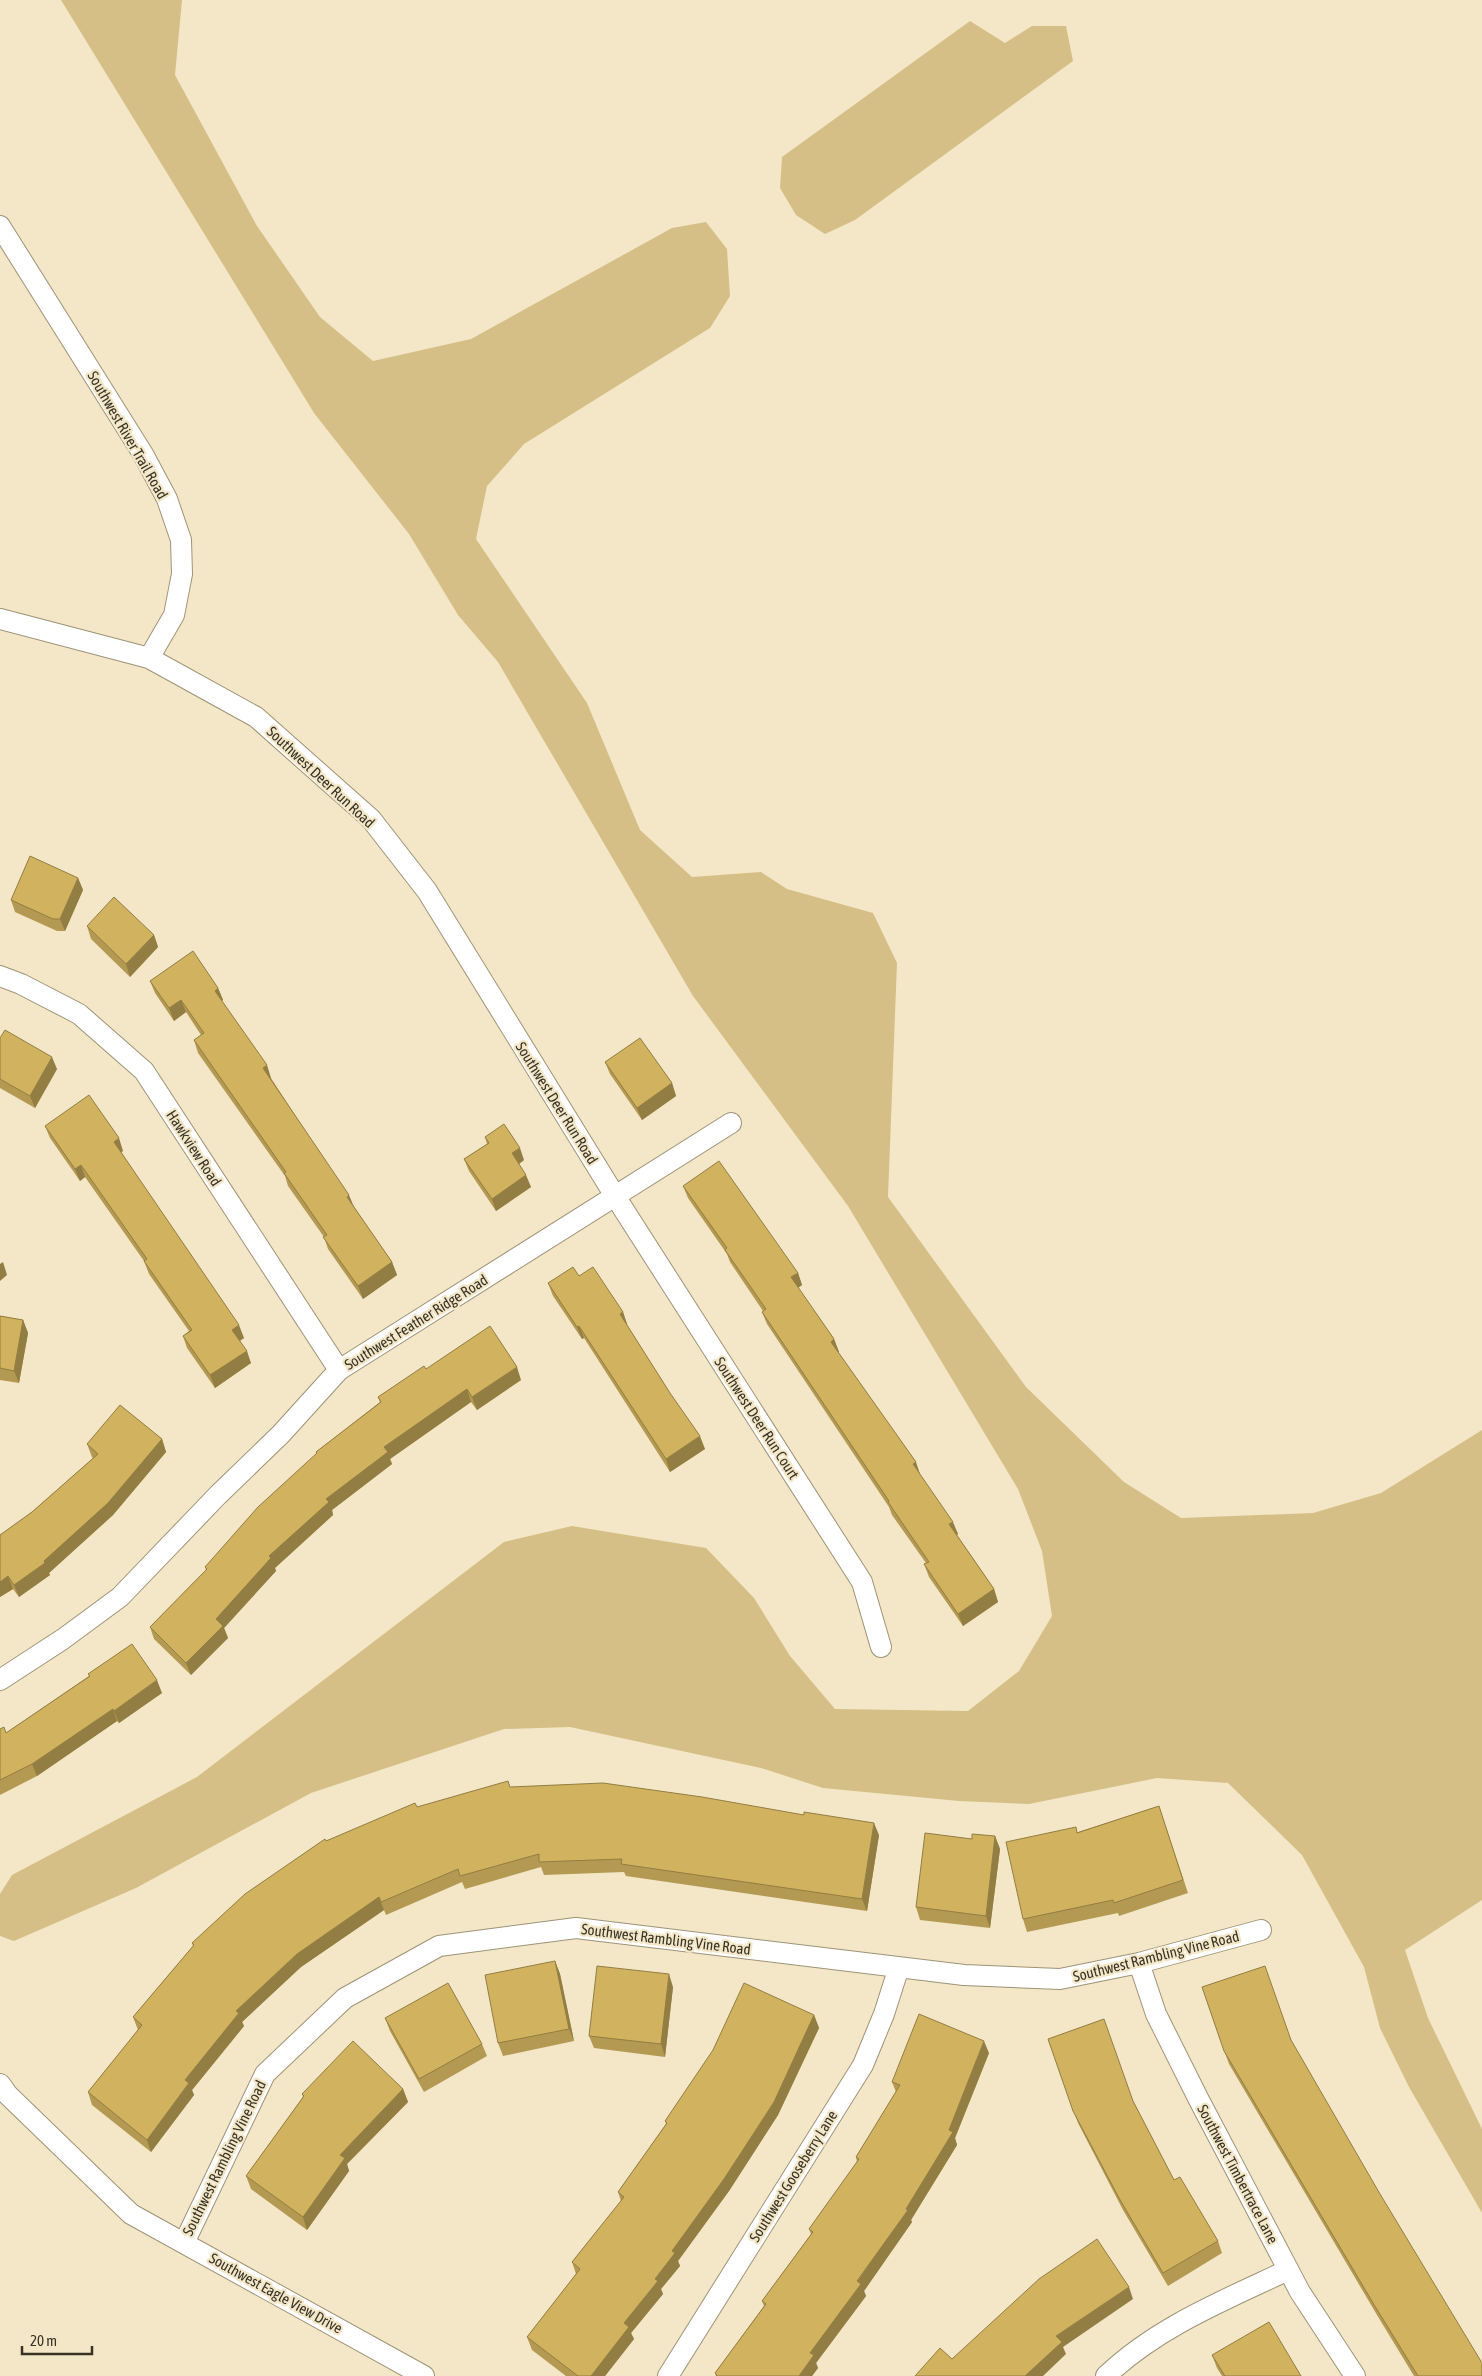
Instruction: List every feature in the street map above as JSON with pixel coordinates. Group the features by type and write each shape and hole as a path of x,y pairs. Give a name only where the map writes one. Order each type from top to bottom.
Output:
{"street":[{"name":"Southwest River Trail Road","path":"0,226 143,454 167,499 181,540 182,574 174,615 149,658"},
{"name":"Southwest Deer Run Road","path":"0,619 149,658 256,717 371,820 427,892 615,1196"},
{"name":"Hawkview Road","path":"0,976 21,984 80,1014 144,1071 339,1370"},
{"name":"Southwest Feather Ridge Road","path":"0,1680 63,1639 120,1597 218,1495 282,1434 339,1370 731,1123"},
{"name":"Southwest Deer Run Court","path":"615,1196 862,1582 881,1647"},
{"name":"Southwest Rambling Vine Road","path":"184,2243 265,2074 344,1998 439,1946 576,1928 964,1975 1060,1979 1139,1963 1261,1930"},
{"name":"Southwest Timbertrace Lane","path":"1139,1963 1156,2014 1288,2270 1354,2376"},
{"name":"Southwest Gooseberry Lane","path":"668,2376 863,2065 884,2014 899,1967"},
{"name":"Southwest Eagle View Drive","path":"0,2084 8,2095 131,2214 424,2376"},
{"path":"1106,2376 1129,2354 1201,2311 1288,2270"}],"shaded area":[{"path":"61,0 182,0 175,75 257,226 320,317 373,361 471,339 672,228 706,222 727,249 730,296 710,328 524,444 487,486 476,539 587,703 640,830 692,877 761,872 787,889 873,913 897,963 888,1197 1026,1387 1124,1482 1181,1518 1313,1513 1381,1493 1482,1430 1482,1900 1405,1950 1428,2018 1482,2129 1482,2213 1409,2087 1380,2028 1364,1967 1302,1855 1228,1783 1157,1778 1029,1804 959,1801 823,1788 761,1768 570,1727 504,1729 311,1793 136,1888 14,1941 0,1936 0,1894 12,1875 197,1777 504,1542 572,1526 706,1548 754,1598 790,1656 835,1709 968,1711 1019,1671 1052,1616 1042,1551 1018,1489 848,1206 693,996 498,662 458,615 409,534 314,413"},
{"path":"970,21 1005,43 1032,26 1066,26 1073,61 855,220 825,234 796,215 780,188 782,157"}],"building":[{"path":"30,856 78,878 60,919 53,919 11,900"},
{"path":"114,897 154,935 126,964 87,926"},
{"path":"193,951 218,988 215,991 267,1065 263,1068 392,1262 358,1286 323,1237 327,1235 284,1173 286,1172 194,1040 204,1033 181,1000 169,1008 150,981"},
{"path":"5,1030 52,1057 30,1096 0,1079 0,1038"},
{"path":"640,1038 672,1083 637,1108 605,1062"},
{"path":"89,1095 119,1138 114,1142 239,1325 232,1330 247,1351 210,1375 183,1336 192,1330 144,1261 147,1259 81,1165 75,1169 45,1126"},
{"path":"504,1124 520,1148 512,1153 526,1175 492,1199 464,1159 489,1143 485,1137"},
{"path":"719,1161 798,1273 791,1277 834,1339 831,1342 916,1462 913,1464 953,1522 949,1524 994,1589 958,1614 924,1564 929,1562 762,1312 766,1309 725,1250 727,1248 683,1186"},
{"path":"573,1267 579,1276 593,1267 623,1312 620,1314 670,1393 700,1436 666,1459 579,1326 577,1327 548,1283"},
{"path":"0,1316 23,1320 14,1371 0,1368"},
{"path":"490,1326 517,1367 472,1397 467,1389 384,1447 388,1452 326,1499 329,1502 269,1556 271,1558 216,1619 223,1626 186,1663 150,1627 207,1569 205,1567 258,1507 316,1452 381,1402 378,1397 424,1366 426,1369"},
{"path":"120,1405 162,1439 108,1503 44,1561 45,1563 14,1585 8,1576 0,1582 0,1535 32,1512 98,1454 87,1444"},
{"path":"132,1644 157,1680 114,1711 113,1709 32,1764 0,1780 0,1729 4,1727 6,1733 90,1676 88,1674"},
{"path":"508,1781 510,1787 603,1783 702,1797 804,1815 804,1812 874,1823 862,1899 621,1864 622,1859 539,1862 539,1854 460,1876 458,1869 381,1902 379,1897 297,1954 236,2011 239,2013 185,2080 189,2083 147,2140 88,2092 142,2025 133,2017 194,1945 192,1943 245,1894 325,1839 326,1841 415,1803 417,1807"},
{"path":"1159,1806 1183,1880 1114,1903 1113,1900 1023,1919 1006,1842 1076,1827 1077,1833"},
{"path":"925,1833 972,1839 972,1834 995,1836 986,1916 916,1907"},
{"path":"555,1961 569,2029 498,2043 485,1975"},
{"path":"597,1966 669,1974 661,2044 589,2036"},
{"path":"1265,1966 1291,2040 1380,2194 1482,2363 1482,2376 1418,2376 1224,2051 1202,1987"},
{"path":"448,1983 482,2044 419,2079 385,2018"},
{"path":"744,1983 814,2015 774,2102 724,2179 672,2251 675,2253 655,2279 658,2281 624,2323 629,2327 591,2376 578,2376 527,2337 580,2269 572,2262 624,2197 618,2192 667,2123 665,2121 713,2050"},
{"path":"919,2014 984,2041 949,2130 953,2132 906,2209 908,2210 857,2281 861,2284 810,2353 814,2355 799,2376 716,2376 715,2373 766,2304 762,2301 813,2232 809,2229 859,2159 856,2157 900,2085 892,2082"},
{"path":"1104,2019 1133,2101 1174,2180 1180,2177 1218,2241 1163,2273 1119,2198 1073,2111 1048,2039"},
{"path":"353,2041 403,2089 340,2155 345,2158 303,2217 246,2176 304,2096 302,2094"},
{"path":"1097,2239 1129,2287 1056,2336 1062,2342 1025,2376 915,2376 940,2348 952,2359 1039,2279"},
{"path":"1269,2322 1301,2376 1225,2376 1212,2355"}]}
